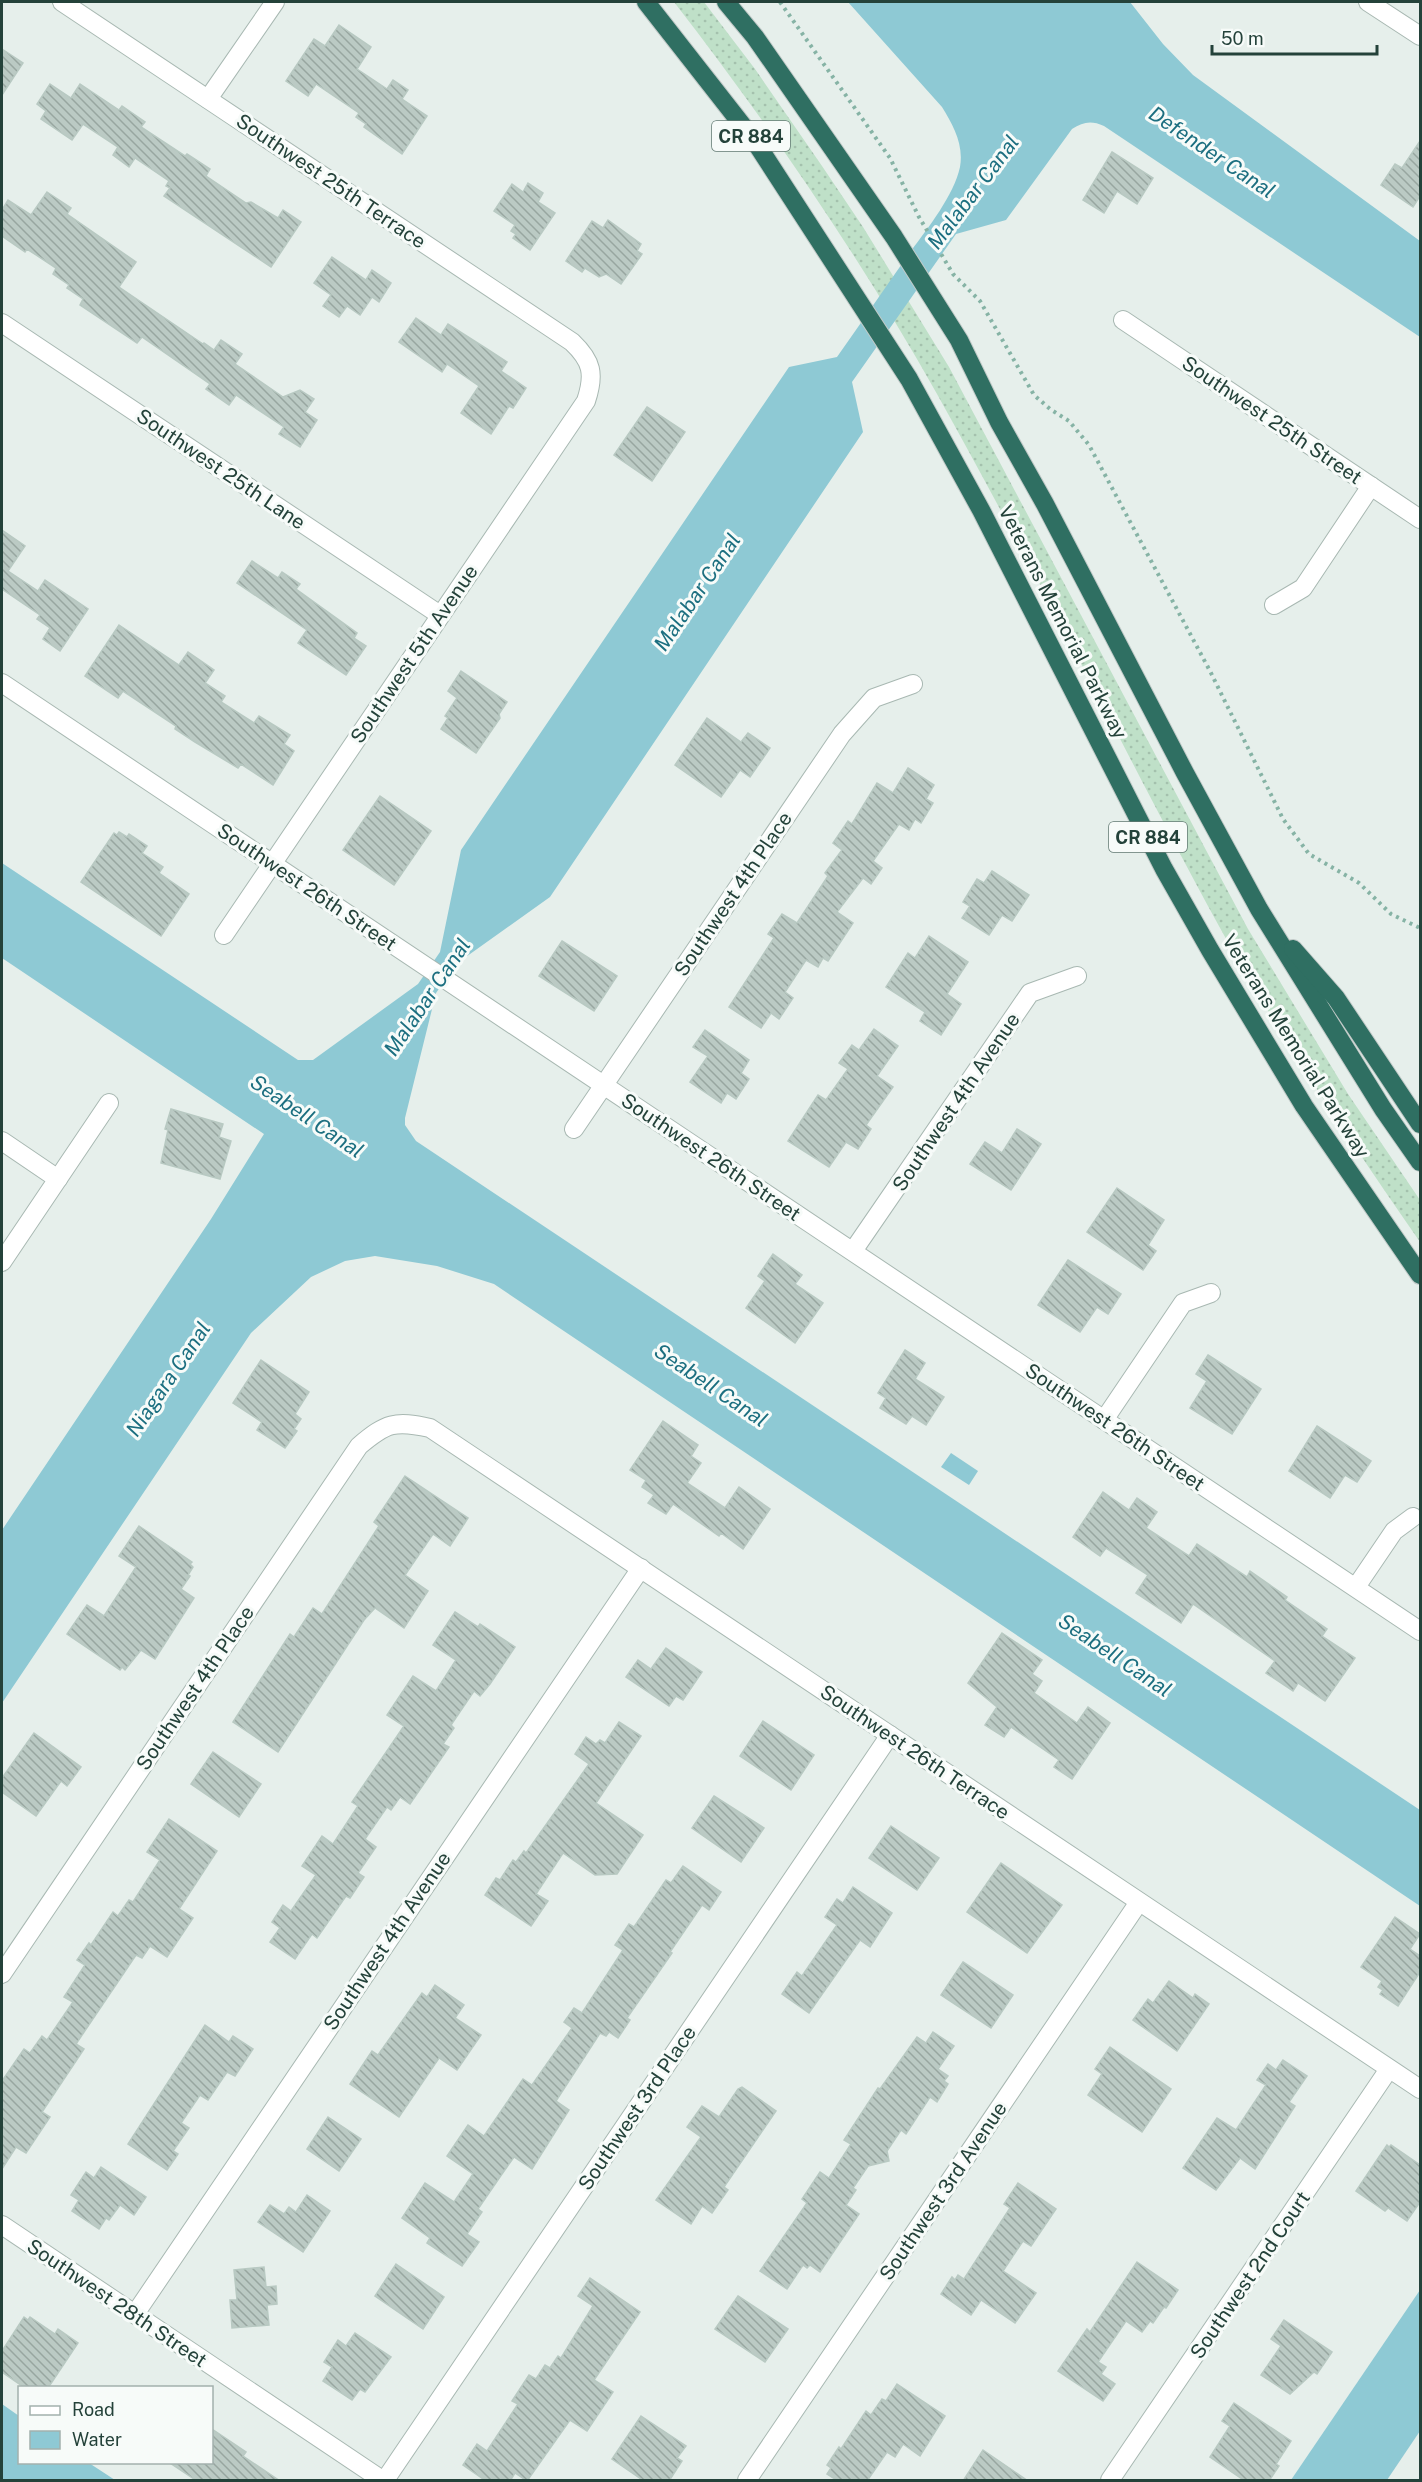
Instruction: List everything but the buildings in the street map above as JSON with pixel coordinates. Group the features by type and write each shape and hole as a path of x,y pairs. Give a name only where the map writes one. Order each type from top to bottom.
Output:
{"highway":[{"name":"Veterans Memorial Parkway","path":"646,2 754,140 909,379 981,510 1164,869 1210,950 1304,1106 1420,1275"},
{"name":"Veterans Memorial Parkway","path":"726,2 754,37 894,237 960,340 999,422 1045,504 1185,773 1259,909 1377,1100 1420,1162"},
{"path":"1259,909 1336,998 1420,1124"}],"street":[{"name":"Southwest 25th Terrace","path":"62,2 572,342 584,354 591,370"},
{"path":"208,99 275,2"},
{"path":"1368,2 1420,36"},
{"name":"Southwest 25th Street","path":"1124,320 1420,519"},
{"name":"Southwest 25th Lane","path":"2,323 440,615"},
{"name":"Southwest 5th Avenue","path":"224,935 586,401 592,386 591,370"},
{"path":"1274,605 1303,588 1371,486"},
{"name":"Southwest 26th Street","path":"2,683 1420,1631"},
{"name":"Southwest 4th Place","path":"574,1129 842,734 874,698 913,684"},
{"name":"Southwest 4th Avenue","path":"853,1251 1030,993 1077,976"},
{"path":"2,1262 109,1103"},
{"path":"2,1141 58,1179"},
{"path":"1104,1420 1183,1303 1211,1293"},
{"name":"Southwest 4th Place","path":"2,1974 359,1446 380,1428 405,1422"},
{"name":"Southwest 26th Terrace","path":"405,1422 430,1428 1420,2090"},
{"path":"1356,1587 1394,1531 1413,1517"},
{"name":"Southwest 4th Avenue","path":"135,2314 641,1568"},
{"name":"Southwest 3rd Place","path":"383,2481 890,1735"},
{"name":"Southwest 3rd Avenue","path":"747,2481 1139,1902"},
{"name":"Southwest 2nd Court","path":"1110,2481 1389,2069"},
{"name":"Southwest 28th Street","path":"2,2225 383,2481"}],"path":[{"path":"780,2 890,158 919,217 953,274 980,301 1034,395 1069,421 1089,445 1210,671 1283,819 1309,854 1359,883 1392,914 1420,928"}],"green space":[{"path":"674,2 704,2 755,69 863,227 949,367 1248,929 1348,1094 1420,1200 1420,1242 1289,1046 1239,961 991,492 908,343 813,193 745,96"}],"water":[{"path":"848,2 1130,2 1163,44 1193,75 1420,241 1420,337 1104,126 1087,123 1072,129 1006,220 956,234 852,382 863,432 550,897 456,964 436,993 405,1125 416,1141 1420,1810 1420,1906 494,1284 437,1266 375,1256 345,1261 311,1277 251,1333 2,1703 2,1530 211,1219 264,1134 2,958 2,863 298,1060 313,1060 418,984 440,952 461,850 789,367 837,357 932,222 957,178 961,159 959,143 942,107"},
{"path":"951,1453 978,1471 969,1485 941,1467"},
{"path":"1420,2290 1420,2431 1387,2480 1291,2480"},
{"path":"2,2404 18,2415 18,2464 91,2464 115,2480 2,2480"}],"water label":[{"name":"Defender Canal","path":"1212,152"},
{"name":"Malabar Canal","path":"973,192"},
{"name":"Malabar Canal","path":"697,592"},
{"name":"Malabar Canal","path":"427,997"},
{"name":"Seabell Canal","path":"307,1116"},
{"name":"Niagara Canal","path":"168,1379"},
{"name":"Seabell Canal","path":"711,1385"},
{"name":"Seabell Canal","path":"1115,1655"}]}
